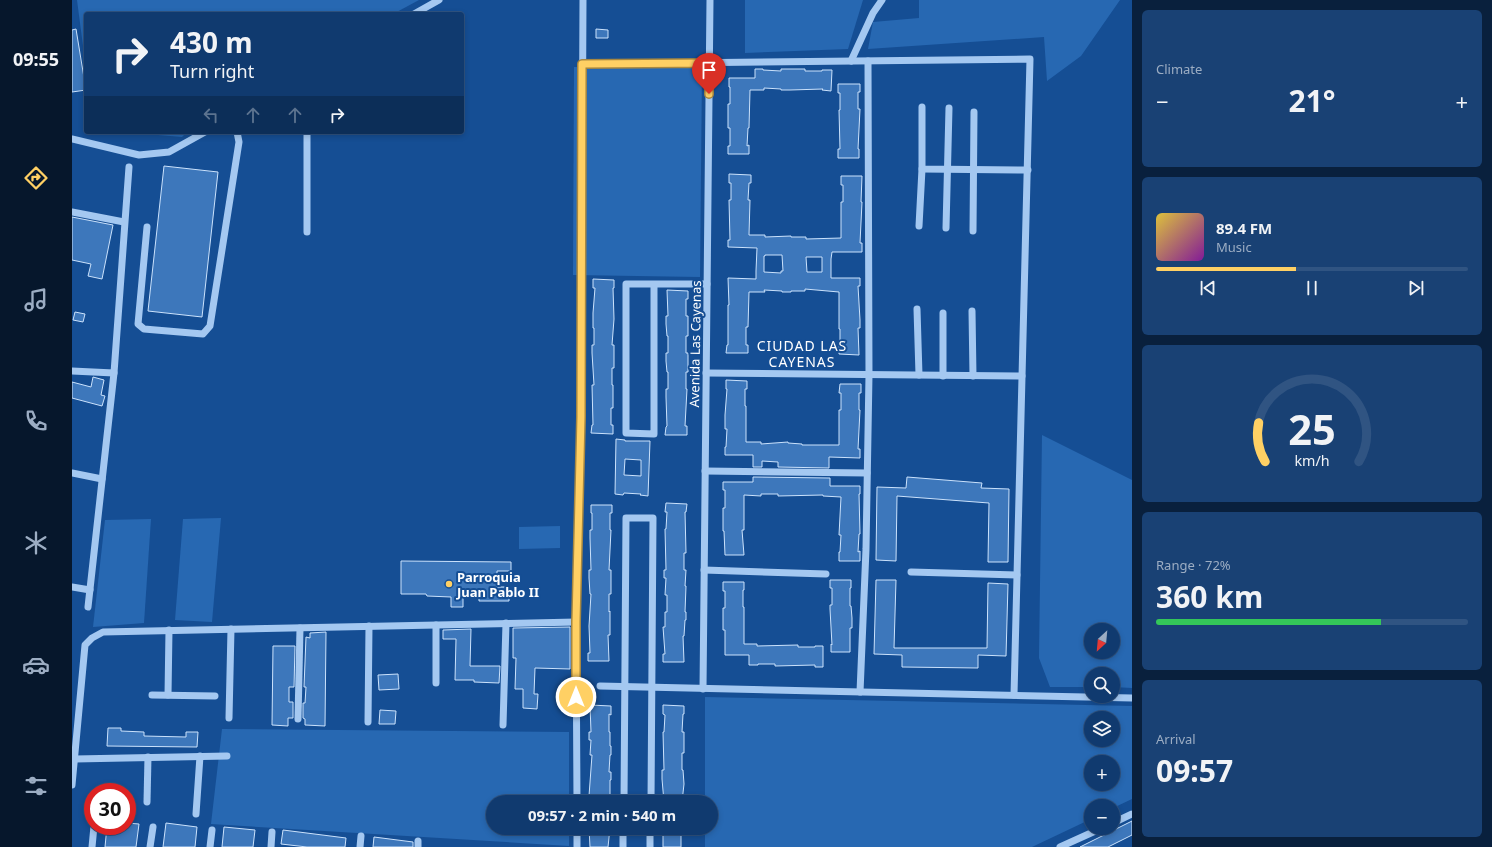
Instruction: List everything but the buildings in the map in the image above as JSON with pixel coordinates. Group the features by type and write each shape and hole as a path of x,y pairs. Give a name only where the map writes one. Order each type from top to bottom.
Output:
{"street":[{"path":"418,12 439,0"},
{"path":"577,795 576,622 581,417 583,0"},
{"name":"Avenida Las Cayenas","path":"703,688 710,0"},
{"path":"851,61 873,13 882,0"},
{"path":"582,64 1030,59 1014,695"},
{"path":"860,692 866,549 869,375 868,61"},
{"path":"918,226 922,169 922,107"},
{"path":"946,228 949,108"},
{"path":"973,231 974,112"},
{"path":"72,139 139,155 169,152 201,134"},
{"path":"147,227 138,324 144,329 203,334 210,326 239,142 237,134"},
{"path":"307,134 308,232"},
{"path":"88,607 114,373 129,167"},
{"path":"922,169 1028,170"},
{"path":"72,212 124,222"},
{"path":"654,284 654,434 626,433 626,284 654,284 707,284"},
{"path":"917,309 919,375"},
{"path":"972,311 973,376"},
{"path":"943,313 943,376"},
{"path":"72,371 114,373"},
{"path":"706,373 1022,376"},
{"path":"705,471 867,473"},
{"path":"72,475 102,479"},
{"path":"624,795 626,518 653,518 651,795"},
{"path":"704,570 826,574"},
{"path":"911,572 1018,575"},
{"path":"72,586 90,590"},
{"path":"72,785 85,645 92,638 103,632 576,622"},
{"path":"504,725 506,623"},
{"path":"436,625 436,682"},
{"path":"368,722 369,626"},
{"path":"298,719 300,628"},
{"path":"229,718 232,629"},
{"path":"168,695 169,630"},
{"path":"600,686 1132,698"},
{"path":"152,695 215,696"},
{"path":"196,814 200,756"},
{"path":"75,758 227,756"},
{"path":"147,802 148,757"},
{"path":"1120,820 1132,814"},
{"path":"150,847 152,827"},
{"path":"210,847 212,830"},
{"path":"271,847 272,832"},
{"path":"92,847 93,835"},
{"path":"577,835 577,847"},
{"path":"623,835 623,847"},
{"path":"650,835 650,847"},
{"path":"1060,847 1087,835"},
{"path":"360,847 361,836"}],"shaded area":[{"path":"77,0 419,0 397,12 84,12 84,54"},
{"path":"745,0 863,0 848,49 745,53"},
{"path":"919,0 1120,0 1081,56 1047,81 1044,37 868,49 873,22 919,18"},
{"path":"574,67 702,68 700,277 573,275"},
{"path":"146,134 185,134 182,137"},
{"path":"1042,435 1132,480 1132,688 1120,687 1120,667 1084,667 1084,687 1050,687 1039,658"},
{"path":"221,518 212,622 175,620 183,519"},
{"path":"151,519 144,623 93,627 105,520"},
{"path":"560,526 560,548 519,549 519,527"},
{"path":"705,697 1132,706 1132,799 1120,805 1120,799 1084,799 1084,822 1032,847 705,847 705,835 718,835 718,795 705,795"},
{"path":"222,729 569,732 569,795 486,795 486,835 569,835 569,846 211,824"}],"place":[{"name":"Parroquia Juan Pablo II","path":"449,584"}],"district":[{"name":"CIUDAD LAS CAYENAS","path":"802,354"}],"route":[{"path":"576,697 576,622 581,417 582,64 709,63 709,94"}]}
